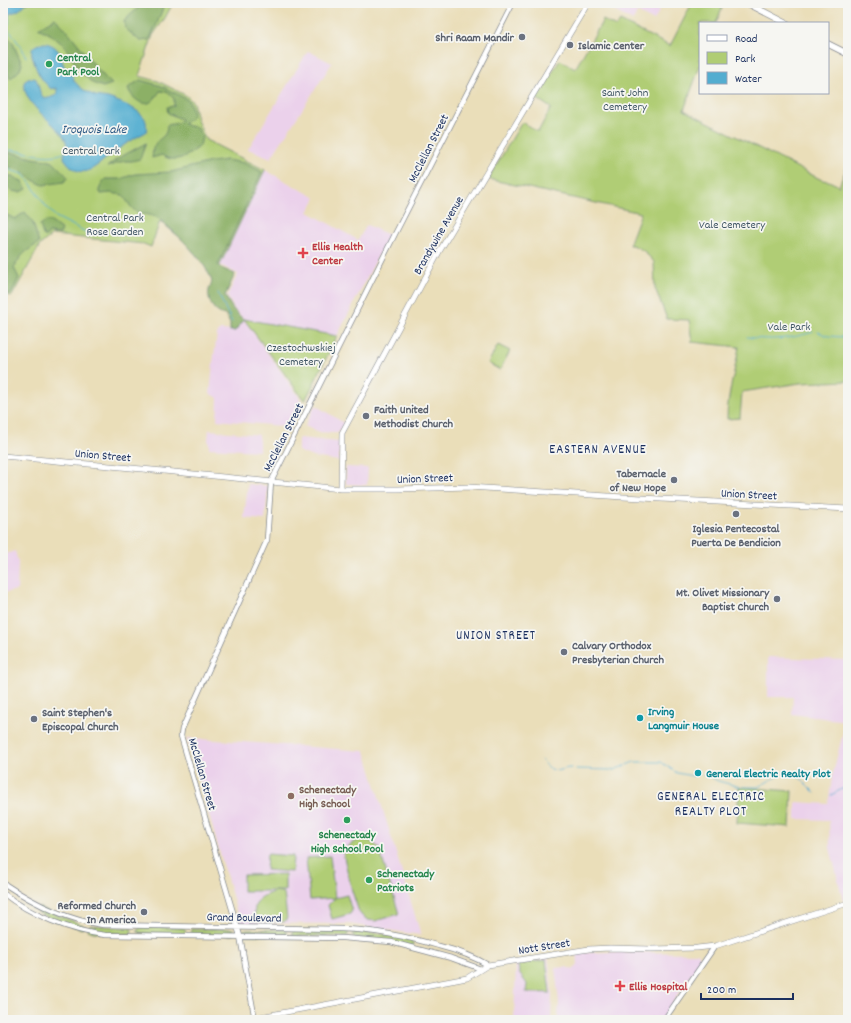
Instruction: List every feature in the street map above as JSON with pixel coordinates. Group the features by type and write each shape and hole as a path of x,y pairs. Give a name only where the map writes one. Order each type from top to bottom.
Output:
{"main road":[{"name":"Brandywine Avenue","path":"341,490 342,433 438,254 588,3"},
{"path":"746,3 784,22"},
{"path":"829,44 848,54"},
{"name":"Union Street","path":"3,456 341,490 469,487 848,509"},
{"name":"Nott Street","path":"244,1020 467,978 488,965 589,949 666,949 715,946 848,903"}],"street":[{"name":"McClellan Street","path":"255,1019 240,936 181,733 267,540 271,482 513,3"},
{"name":"Grand Boulevard","path":"3,883 59,914 85,922 102,925 350,930 398,935 451,949 482,961 488,965"},
{"name":"Grand Boulevard","path":"3,894 54,922 90,933 105,935 344,938 391,942 451,958 481,969"},
{"path":"664,1020 715,946"}],"shaded area":[{"path":"614,3 663,3 654,21 637,12 633,21 611,9"},
{"path":"308,51 332,63 271,158 248,149"},
{"name":"Ellis Health Center","path":"265,170 316,198 308,212 358,240 367,225 389,235 337,336 244,319 235,310 227,296 238,274 220,265"},
{"path":"244,320 299,397 301,402 292,427 217,420 218,399 210,394 217,334 220,330 235,331"},
{"path":"315,405 344,423 338,433 317,432 305,426"},
{"path":"209,430 259,435 259,451 209,448"},
{"path":"299,438 339,442 339,461 313,457 298,451"},
{"path":"346,467 368,468 367,485 346,484"},
{"path":"248,484 268,486 265,520 244,518"},
{"path":"15,551 18,562 17,590 3,593 3,555"},
{"path":"848,649 848,898 843,900 830,848 829,820 796,819 796,802 828,804 833,773 846,721 792,714 793,697 768,697 768,657 846,660"},
{"name":"Schenectady High School","path":"187,738 365,751 421,935 349,924 240,923"},
{"name":"Ellis Hospital","path":"577,953 698,953 701,960 661,1020 558,1020 559,1002 555,968 566,967 573,970 578,964"},
{"path":"548,958 552,994 551,1020 514,1020 516,963"}],"green space":[{"name":"Central Park","path":"3,3 173,3 153,35 139,76 158,81 187,96 193,102 197,120 206,140 265,170 213,280 204,262 184,241 160,221 151,247 144,244 52,235 40,245 12,296 3,295"},
{"path":"147,3 165,3 149,40 140,41 126,29 124,21 141,5"},
{"path":"692,3 724,3 716,22 699,22 699,69 684,110 822,180 829,181 839,186 848,164 848,381 800,383 742,392 740,418 727,419 730,393 739,347 692,342 689,320 667,319 655,288 654,262 644,251 633,245 629,245 641,213 488,179 522,122 538,132 551,108 536,98 560,60 575,69 603,20 616,27 620,21 670,46"},
{"path":"55,18 63,25 97,68 112,84 103,87 92,83 78,69 66,47 50,34 38,28"},
{"path":"3,33 12,41 22,64 20,70 10,79 7,72 6,47"},
{"path":"140,80 162,86 188,100 193,116 184,123 188,126 197,127 202,137 200,146 182,158 172,159 162,155 152,158 153,147 166,133 167,125 179,123 181,119 168,113 167,107 174,106 174,99 168,92 160,91 152,101 148,103 141,103 134,98 128,88"},
{"path":"146,143 140,159 124,161 107,167 117,159"},
{"path":"3,152 53,162 68,177 64,182 43,185 33,180 20,170 3,165"},
{"path":"227,160 244,163 262,172 218,265 221,268 235,274 225,296 233,309 244,320 235,331 230,331 230,324 226,315 215,310 210,303 208,294 212,281 202,263 188,246 158,218 136,212 123,195 111,193 101,194 99,190 105,179 120,179 135,174 171,172 211,162"},
{"path":"3,173 22,181 27,189 18,192 12,191 3,186"},
{"path":"25,212 33,223 39,243 24,253 14,268 19,278 11,294 3,293 3,213 15,219"},
{"path":"46,221 50,221 62,230 60,234 49,233 46,237 43,235 40,225"},
{"name":"Czestochwskiej Cemetery","path":"244,319 337,336 305,401 301,396"},
{"path":"498,345 510,351 500,370 488,363"},
{"path":"739,787 792,791 790,827 737,823"},
{"path":"365,838 379,848 399,914 375,921 368,920 359,912 352,891 343,853 352,843"},
{"path":"267,854 293,856 292,872 266,870"},
{"path":"330,856 335,898 310,900 306,858"},
{"path":"285,874 285,891 243,891 243,875"},
{"path":"276,891 284,893 287,918 284,922 255,920 255,908 258,901 265,895"},
{"path":"347,895 352,911 350,914 332,919 328,905 335,898"},
{"path":"38,907 83,925 84,927 82,929 56,921 39,913 37,911"},
{"path":"90,925 132,929 131,934 93,932 88,930"},
{"path":"140,927 184,928 186,932 183,934 139,933 138,929"},
{"path":"191,929 233,929 234,934 191,934"},
{"path":"243,930 284,930 288,934 244,935 242,932"},
{"path":"294,930 347,931 348,935 293,936 292,932"},
{"path":"353,933 383,934 412,940 413,945 410,946 354,937"},
{"path":"546,960 550,993 526,992 527,984 519,973 518,964"}],"water":[{"path":"3,3 26,3 18,10 8,14 3,10"},
{"name":"Iroquois Lake","path":"45,43 56,48 60,54 64,66 74,78 73,79 75,82 87,92 95,96 108,98 121,103 139,112 146,121 146,132 122,146 92,169 81,172 75,170 64,158 67,149 65,139 30,101 26,92 24,82 28,79 35,78 40,93 45,98 55,96 57,92 57,88 51,89 43,80 37,70 33,58 32,49 36,45"}],"waterway":[{"path":"9,13 9,24"},
{"path":"9,30 22,48 26,57"},
{"path":"3,150 48,156 64,153"},
{"path":"3,168 23,174 45,205 56,217 86,232"},
{"path":"218,293 232,322"},
{"path":"818,332 828,336 843,337 845,336 844,329 848,327"},
{"path":"747,337 780,339 813,332"},
{"path":"541,759 550,768 558,771 571,768"},
{"path":"576,769 614,770 634,762 661,762 677,773 693,776 698,774 709,776 718,781 741,787 758,787 783,773 792,773 800,778 815,793"},
{"path":"831,795 848,787"}],"place":[{"name":"Shri Raam Mandir","path":"522,37"},
{"name":"Islamic Center","path":"570,45"},
{"name":"Central Park Pool","path":"49,64"},
{"name":"Ellis Health Center","path":"303,253"},
{"name":"Faith United Methodist Church","path":"366,416"},
{"name":"Tabernacle of New Hope","path":"674,480"},
{"name":"Iglesia Pentecostal Puerta De Bendicion","path":"736,514"},
{"name":"Mt. Olivet Missionary Baptist Church","path":"777,599"},
{"name":"Calvary Orthodox Presbyterian Church","path":"564,652"},
{"name":"Irving Langmuir House","path":"640,718"},
{"name":"Saint Stephen's Episcopal Church","path":"34,719"},
{"name":"General Electric Realty Plot","path":"698,773"},
{"name":"Schenectady High School","path":"291,796"},
{"name":"Schenectady High School Pool","path":"347,820"},
{"name":"Schenectady Patriots","path":"369,880"},
{"name":"Reformed Church In America","path":"144,912"},
{"name":"Ellis Hospital","path":"620,986"}],"district":[{"name":"EASTERN AVENUE","path":"598,448"},
{"name":"UNION STREET","path":"496,634"},
{"name":"GENERAL ELECTRIC REALTY PLOT","path":"711,802"}],"park label":[{"name":"Saint John Cemetery","path":"625,99"},
{"name":"Central Park Rose Garden","path":"115,224"},
{"name":"Vale Cemetery","path":"732,224"},
{"name":"Vale Park","path":"789,326"}]}
